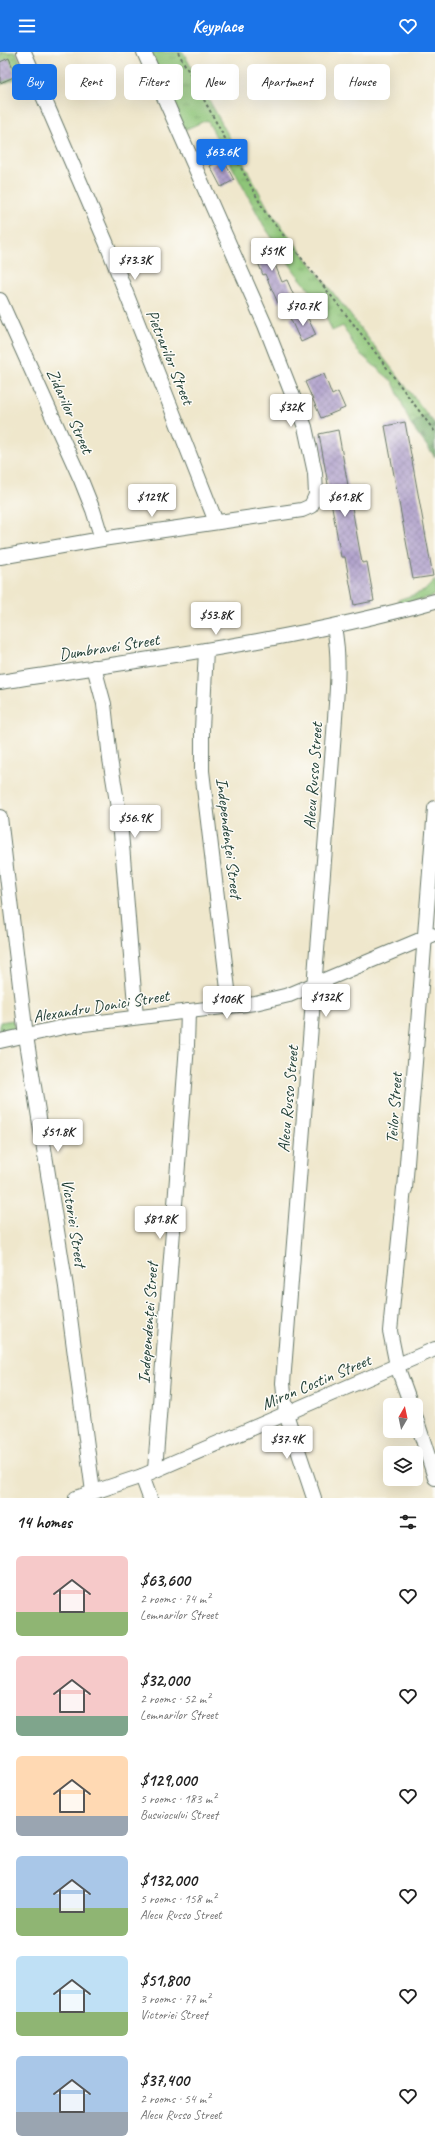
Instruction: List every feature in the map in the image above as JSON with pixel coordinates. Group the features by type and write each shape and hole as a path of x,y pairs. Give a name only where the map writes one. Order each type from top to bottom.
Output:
{"street":[{"name":"Pietrarilor Street","path":"24,52 106,242 216,522"},
{"path":"0,557 102,539 302,510 311,506 316,495 315,473 305,427 265,325 144,52"},
{"name":"Zidarilor Street","path":"0,300 78,473 93,510 102,539"},
{"name":"Dumbravei Street","path":"0,682 206,650 334,627 435,601"},
{"name":"Alecu Russo Street","path":"314,1498 286,1414 283,1383 338,675 337,646 334,627"},
{"name":"Independenţei Street","path":"206,650 202,728 202,771 230,1006"},
{"path":"94,667 104,704 110,759 120,820 136,1017"},
{"name":"Teilor Street","path":"408,1398 397,1366 390,1331 404,1188 406,1189 430,936 435,808"},
{"name":"Victoriei Street","path":"0,817 26,1036 66,1287 93,1492"},
{"name":"Alexandru Donici Street","path":"0,1041 68,1026 255,1003 289,995 430,936"},
{"name":"Independenței Street","path":"155,1470 188,1045 188,1011"},
{"name":"Miron Costin Street","path":"76,1498 142,1476 435,1349"},
{"path":"422,1438 435,1478"},
{"path":"142,1476 150,1498"}],"path":[{"path":"178,52 265,212 366,340 435,432"}],"green space":[{"path":"0,52 16,52 21,64 12,64 12,80 0,85"},
{"path":"149,52 183,52 191,67 191,100 209,100 269,210 427,414 411,425 393,382 358,352 343,326 332,331 320,303 295,272 264,226 207,120 184,130 171,100 183,100 183,64 154,64"},
{"path":"427,414 435,424 435,457 411,425"},
{"path":"435,580 435,594 433,596 399,606 398,600 424,591"},
{"path":"13,1020 16,1034 0,1037 0,1022"}],"building":[{"path":"9,58 12,66 12,78 0,83 0,62"},
{"path":"223,159 234,180 221,187 210,166"},
{"path":"265,240 282,282 287,280 294,296 278,303 265,274 263,275 251,245"},
{"path":"305,312 316,335 301,342 290,318"},
{"path":"324,374 332,395 338,392 345,408 321,418 305,382"},
{"path":"405,422 433,576 413,579 385,426"},
{"path":"338,430 362,563 367,562 374,601 354,605 345,557 341,557 319,434"}]}
